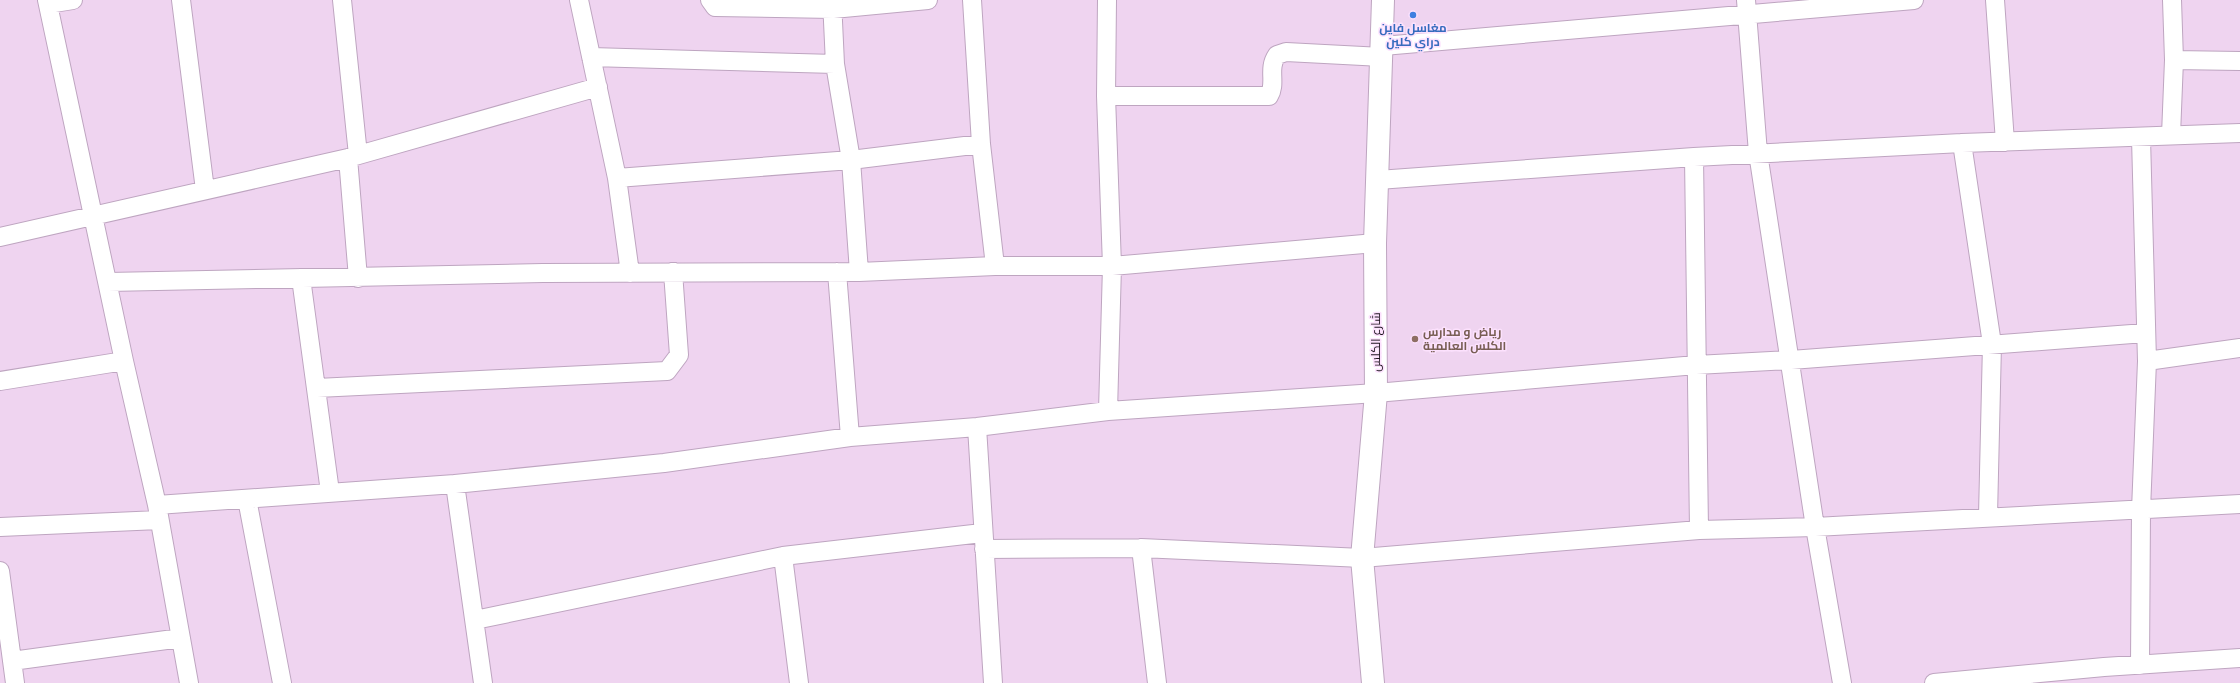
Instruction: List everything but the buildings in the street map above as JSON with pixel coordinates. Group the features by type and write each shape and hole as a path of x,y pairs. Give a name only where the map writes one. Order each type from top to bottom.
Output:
{"street":[{"path":"73,0 48,2 124,361 158,512 189,683"},
{"path":"181,0 206,190"},
{"path":"342,0 353,157 358,278"},
{"path":"579,0 617,178 630,273"},
{"path":"710,0 715,7 928,0"},
{"path":"972,0 981,144 995,266"},
{"path":"1107,0 1106,96 1112,266 1108,411"},
{"name":"شارع الكلس","path":"1373,683 1362,558 1376,394 1375,243 1383,0"},
{"path":"1106,96 1269,96 1272,91 1272,62 1277,55 1286,52 1382,52 1747,8 1914,0"},
{"path":"1995,0 2005,142"},
{"path":"2171,135 2174,60 2172,0"},
{"path":"833,4 835,64 851,160 859,272"},
{"path":"1747,8 1758,154 1791,360 1815,527 1842,683"},
{"path":"591,57 835,64"},
{"path":"2174,60 2239,65"},
{"path":"0,237 353,157 598,87"},
{"path":"1378,180 1694,157 1962,143 2141,138 2171,135 2240,133"},
{"path":"2140,665 2141,510 2147,361 2145,333 2141,138"},
{"path":"1962,143 1992,344 1988,516"},
{"path":"617,178 851,160 981,144"},
{"path":"1694,157 1696,365 1700,530"},
{"path":"108,282 543,273 859,272 995,266 1112,266 1375,243"},
{"path":"318,388 666,371 679,355 673,272"},
{"path":"837,272 850,437"},
{"path":"302,278 318,388 330,492"},
{"path":"0,527 158,512 247,499 455,484 664,463 850,437 977,427 1108,411 1376,394 1696,365 1791,360 2145,333"},
{"path":"2147,361 2240,348"},
{"path":"0,381 124,361"},
{"path":"977,427 993,683"},
{"path":"455,484 483,683"},
{"path":"247,499 282,683"},
{"path":"475,620 783,556 983,541 1362,558 1700,530 1815,527 1988,516 2141,510 2240,504"},
{"path":"1141,548 1158,683"},
{"path":"783,556 799,683"},
{"path":"0,571 15,683"},
{"path":"12,662 181,638"},
{"path":"1934,683 2105,675 2140,665 2240,658"}],"place":[{"name":"مغاسل فاين دراي كلين","path":"1413,15"},
{"name":"رياض و مدارس الكلس العالمية","path":"1415,339"}]}
